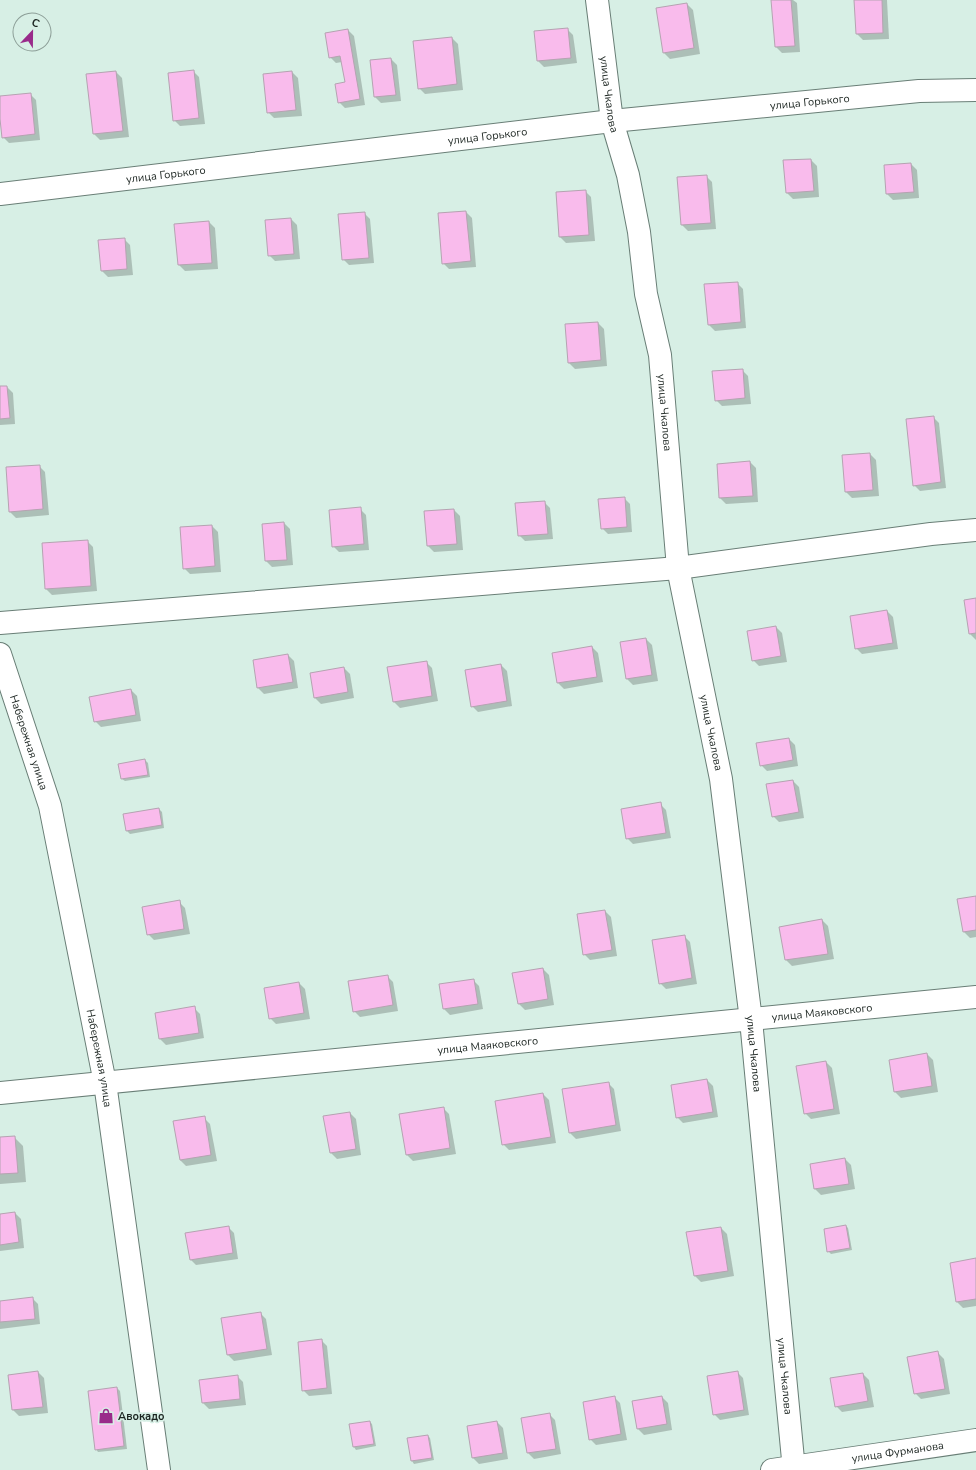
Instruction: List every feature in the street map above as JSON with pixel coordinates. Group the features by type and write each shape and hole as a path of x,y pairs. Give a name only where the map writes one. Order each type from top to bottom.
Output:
{"street":[{"name":"улица Чкалова","path":"597,0 612,121 628,175 639,232 646,294 660,355 678,568 721,779 751,1020 794,1468"},
{"name":"улица Горького","path":"0,194 612,121 919,91 976,90"},
{"path":"0,623 678,568 923,535 976,530"},
{"name":"Набережная улица","path":"0,654 50,806 105,1083 159,1470"},
{"name":"улица Маяковского","path":"0,1093 976,997"},
{"name":"улица Фурманова","path":"772,1470 794,1468 976,1440"}],"building":[{"path":"771,0 791,0 795,46 775,47"},
{"path":"854,0 882,0 883,33 856,34"},
{"path":"687,3 694,48 663,53 656,8"},
{"path":"568,28 571,58 537,61 534,31"},
{"path":"348,29 360,99 338,103 335,84 345,82 340,56 329,58 325,33"},
{"path":"452,37 457,84 418,89 413,41"},
{"path":"391,58 396,95 374,97 370,60"},
{"path":"194,70 199,118 173,121 168,73"},
{"path":"116,71 123,131 93,134 86,74"},
{"path":"292,71 296,110 267,113 263,74"},
{"path":"31,93 35,134 2,138 0,96"},
{"path":"811,159 814,191 786,193 783,160"},
{"path":"911,163 914,192 886,194 884,165"},
{"path":"707,175 711,223 681,225 677,177"},
{"path":"586,190 589,235 559,237 556,192"},
{"path":"466,211 471,261 442,264 438,213"},
{"path":"365,212 369,258 342,260 338,214"},
{"path":"291,218 294,254 268,256 265,220"},
{"path":"209,221 212,263 178,265 174,224"},
{"path":"125,238 127,269 101,271 98,240"},
{"path":"738,282 741,322 708,325 704,284"},
{"path":"598,322 601,360 568,363 565,324"},
{"path":"743,369 745,398 715,401 712,371"},
{"path":"0,386 7,386 10,418 0,419"},
{"path":"934,416 941,482 913,486 906,419"},
{"path":"870,453 873,490 845,492 842,455"},
{"path":"750,461 753,496 719,498 717,464"},
{"path":"40,465 43,509 9,512 6,467"},
{"path":"625,497 627,527 601,529 598,499"},
{"path":"545,501 548,534 518,536 515,503"},
{"path":"361,507 364,544 332,547 329,510"},
{"path":"454,509 457,544 427,546 424,511"},
{"path":"284,522 287,560 265,561 262,524"},
{"path":"212,525 215,566 183,569 180,527"},
{"path":"88,540 91,586 45,589 42,543"},
{"path":"976,598 976,633 969,634 964,600"},
{"path":"887,610 893,643 855,649 850,616"},
{"path":"776,626 781,656 752,661 747,631"},
{"path":"646,638 652,675 626,679 620,642"},
{"path":"592,646 597,677 557,683 552,653"},
{"path":"288,654 293,682 257,688 253,660"},
{"path":"427,661 432,696 393,702 387,667"},
{"path":"501,664 507,701 471,707 465,670"},
{"path":"344,667 348,692 314,698 310,673"},
{"path":"131,689 136,715 94,722 89,697"},
{"path":"789,738 793,760 760,766 756,743"},
{"path":"145,759 148,775 121,779 118,764"},
{"path":"793,780 799,812 772,817 766,784"},
{"path":"661,802 666,833 626,839 621,809"},
{"path":"159,808 162,825 126,831 123,814"},
{"path":"976,896 976,930 963,932 957,899"},
{"path":"180,900 184,929 147,935 142,907"},
{"path":"605,910 612,950 583,955 577,914"},
{"path":"822,919 828,954 785,960 779,927"},
{"path":"685,935 692,978 659,984 652,940"},
{"path":"543,968 548,999 518,1004 512,973"},
{"path":"388,975 393,1005 353,1012 348,981"},
{"path":"474,979 478,1004 443,1009 439,984"},
{"path":"299,982 304,1013 269,1019 264,988"},
{"path":"195,1006 199,1033 159,1039 155,1013"},
{"path":"927,1053 932,1086 894,1092 889,1060"},
{"path":"826,1061 834,1109 804,1114 796,1066"},
{"path":"707,1079 713,1112 676,1118 671,1085"},
{"path":"609,1082 616,1125 569,1133 562,1089"},
{"path":"543,1093 551,1137 502,1145 495,1101"},
{"path":"444,1107 450,1148 406,1155 399,1114"},
{"path":"350,1112 356,1149 330,1153 323,1116"},
{"path":"205,1116 211,1155 180,1160 173,1121"},
{"path":"15,1136 18,1173 0,1174 0,1137"},
{"path":"845,1158 849,1184 814,1189 810,1164"},
{"path":"15,1212 19,1242 0,1245 0,1214"},
{"path":"846,1225 850,1248 827,1252 824,1229"},
{"path":"229,1226 233,1253 190,1260 185,1233"},
{"path":"721,1227 728,1271 694,1276 686,1232"},
{"path":"976,1258 976,1299 956,1302 950,1263"},
{"path":"33,1297 35,1319 0,1322 0,1301"},
{"path":"261,1312 267,1349 227,1355 221,1318"},
{"path":"322,1339 327,1388 302,1391 298,1342"},
{"path":"938,1351 945,1389 914,1394 907,1357"},
{"path":"38,1371 43,1407 12,1410 8,1375"},
{"path":"738,1371 744,1410 713,1415 707,1376"},
{"path":"863,1373 868,1401 835,1407 830,1378"},
{"path":"238,1375 240,1399 202,1403 199,1380"},
{"path":"117,1387 124,1446 95,1450 88,1391"},
{"path":"615,1396 621,1434 589,1440 583,1402"},
{"path":"662,1396 667,1424 637,1429 632,1401"},
{"path":"550,1413 556,1449 527,1453 521,1418"},
{"path":"370,1421 374,1444 353,1447 349,1424"},
{"path":"497,1421 503,1453 472,1458 467,1426"},
{"path":"428,1435 432,1458 411,1461 407,1438"}],"place":[{"name":"Авокадо","path":"106,1416"}]}
